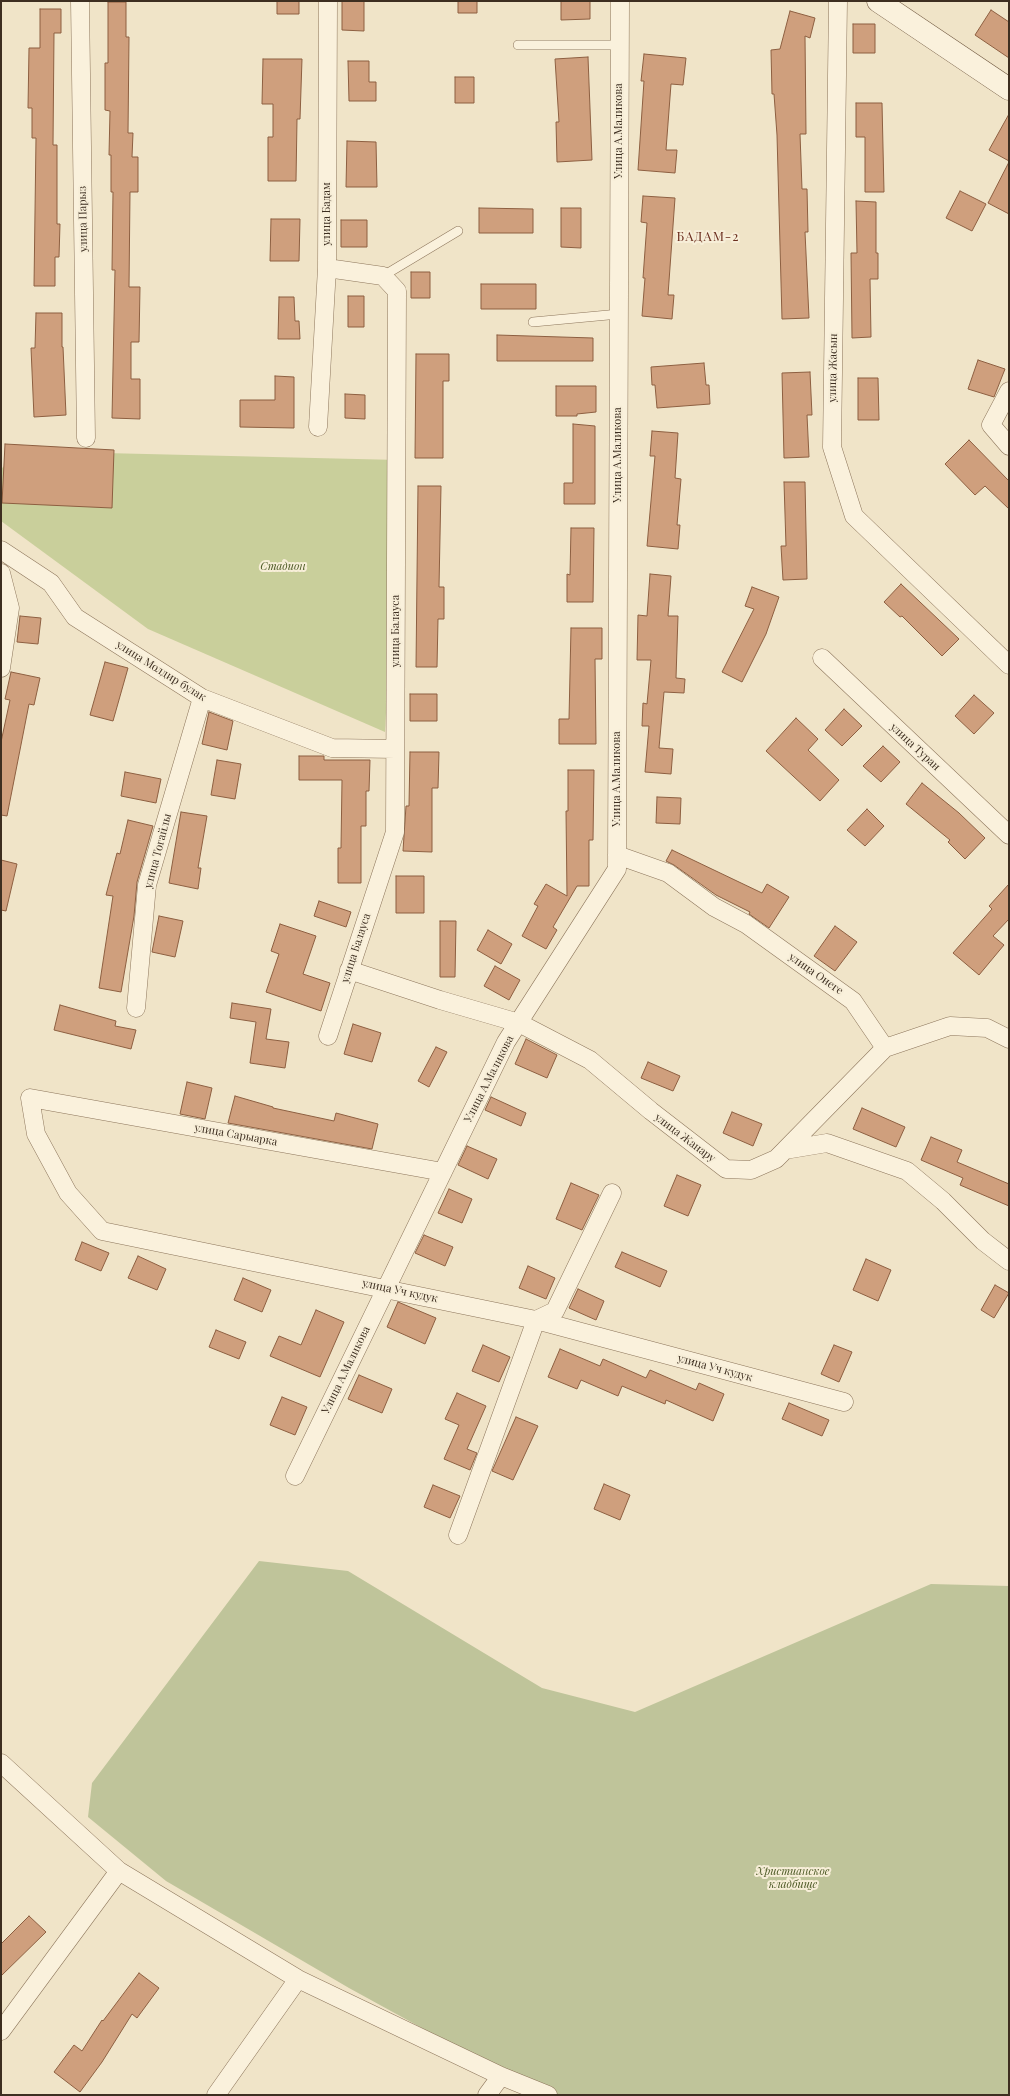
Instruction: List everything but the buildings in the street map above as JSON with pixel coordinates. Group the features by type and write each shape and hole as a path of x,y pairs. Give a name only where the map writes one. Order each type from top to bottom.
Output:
{"street":[{"name":"улица Парыз","path":"80,1 86,438"},
{"name":"улица Бадам","path":"318,427 327,268 328,1"},
{"name":"Улица А.Маликова","path":"295,1476 506,1042 617,869 620,1"},
{"name":"улица Жасын","path":"838,1 832,447 854,516 1009,665"},
{"path":"878,1 1009,89"},
{"path":"327,268 383,276"},
{"name":"улица Балауса","path":"328,1036 395,832 397,291 383,276"},
{"path":"1009,390 991,425 1009,446"},
{"name":"улица Молдир булак","path":"1,550 51,583 74,617 202,698 332,748 395,749"},
{"path":"1,573 10,608 1,668"},
{"name":"улица Туран","path":"822,658 1009,835"},
{"name":"улица Тогайлы","path":"136,1008 147,885 202,698"},
{"name":"улица Онеге","path":"617,854 668,874 714,906 746,924 853,1000 885,1048"},
{"name":"улица Жанару","path":"350,970 440,1000 519,1023 590,1060 651,1112 726,1169 751,1170 776,1159 785,1150 827,1143 907,1171 944,1201 982,1241 1009,1261"},
{"path":"785,1150 885,1048 950,1026 987,1028 1009,1039"},
{"name":"улица Сарыарка","path":"30,1098 443,1172"},
{"name":"улица Уч кудук","path":"30,1098 36,1134 68,1193 102,1231 386,1288 536,1320 844,1402"},
{"path":"458,1534 536,1320 555,1311 612,1193"},
{"path":"1,1763 119,1871 298,1980 501,2076 548,2095"},
{"path":"1,2031 119,1871"},
{"path":"216,2095 298,1980"},
{"path":"487,2095 501,2076"}],"lane":[{"path":"518,45 620,45"},
{"path":"383,276 458,231"},
{"path":"533,322 619,314"}],"green space":[{"name":"Стадион","path":"20,451 399,460 385,732 148,629 1,521 1,469"},
{"name":"Христианское кладбище","path":"259,1561 348,1571 542,1688 635,1712 931,1584 1009,1586 1009,2095 544,2095 349,1988 166,1881 88,1817 92,1783"}],"district":[{"name":"БАДАМ-2","path":"708,237"}]}
